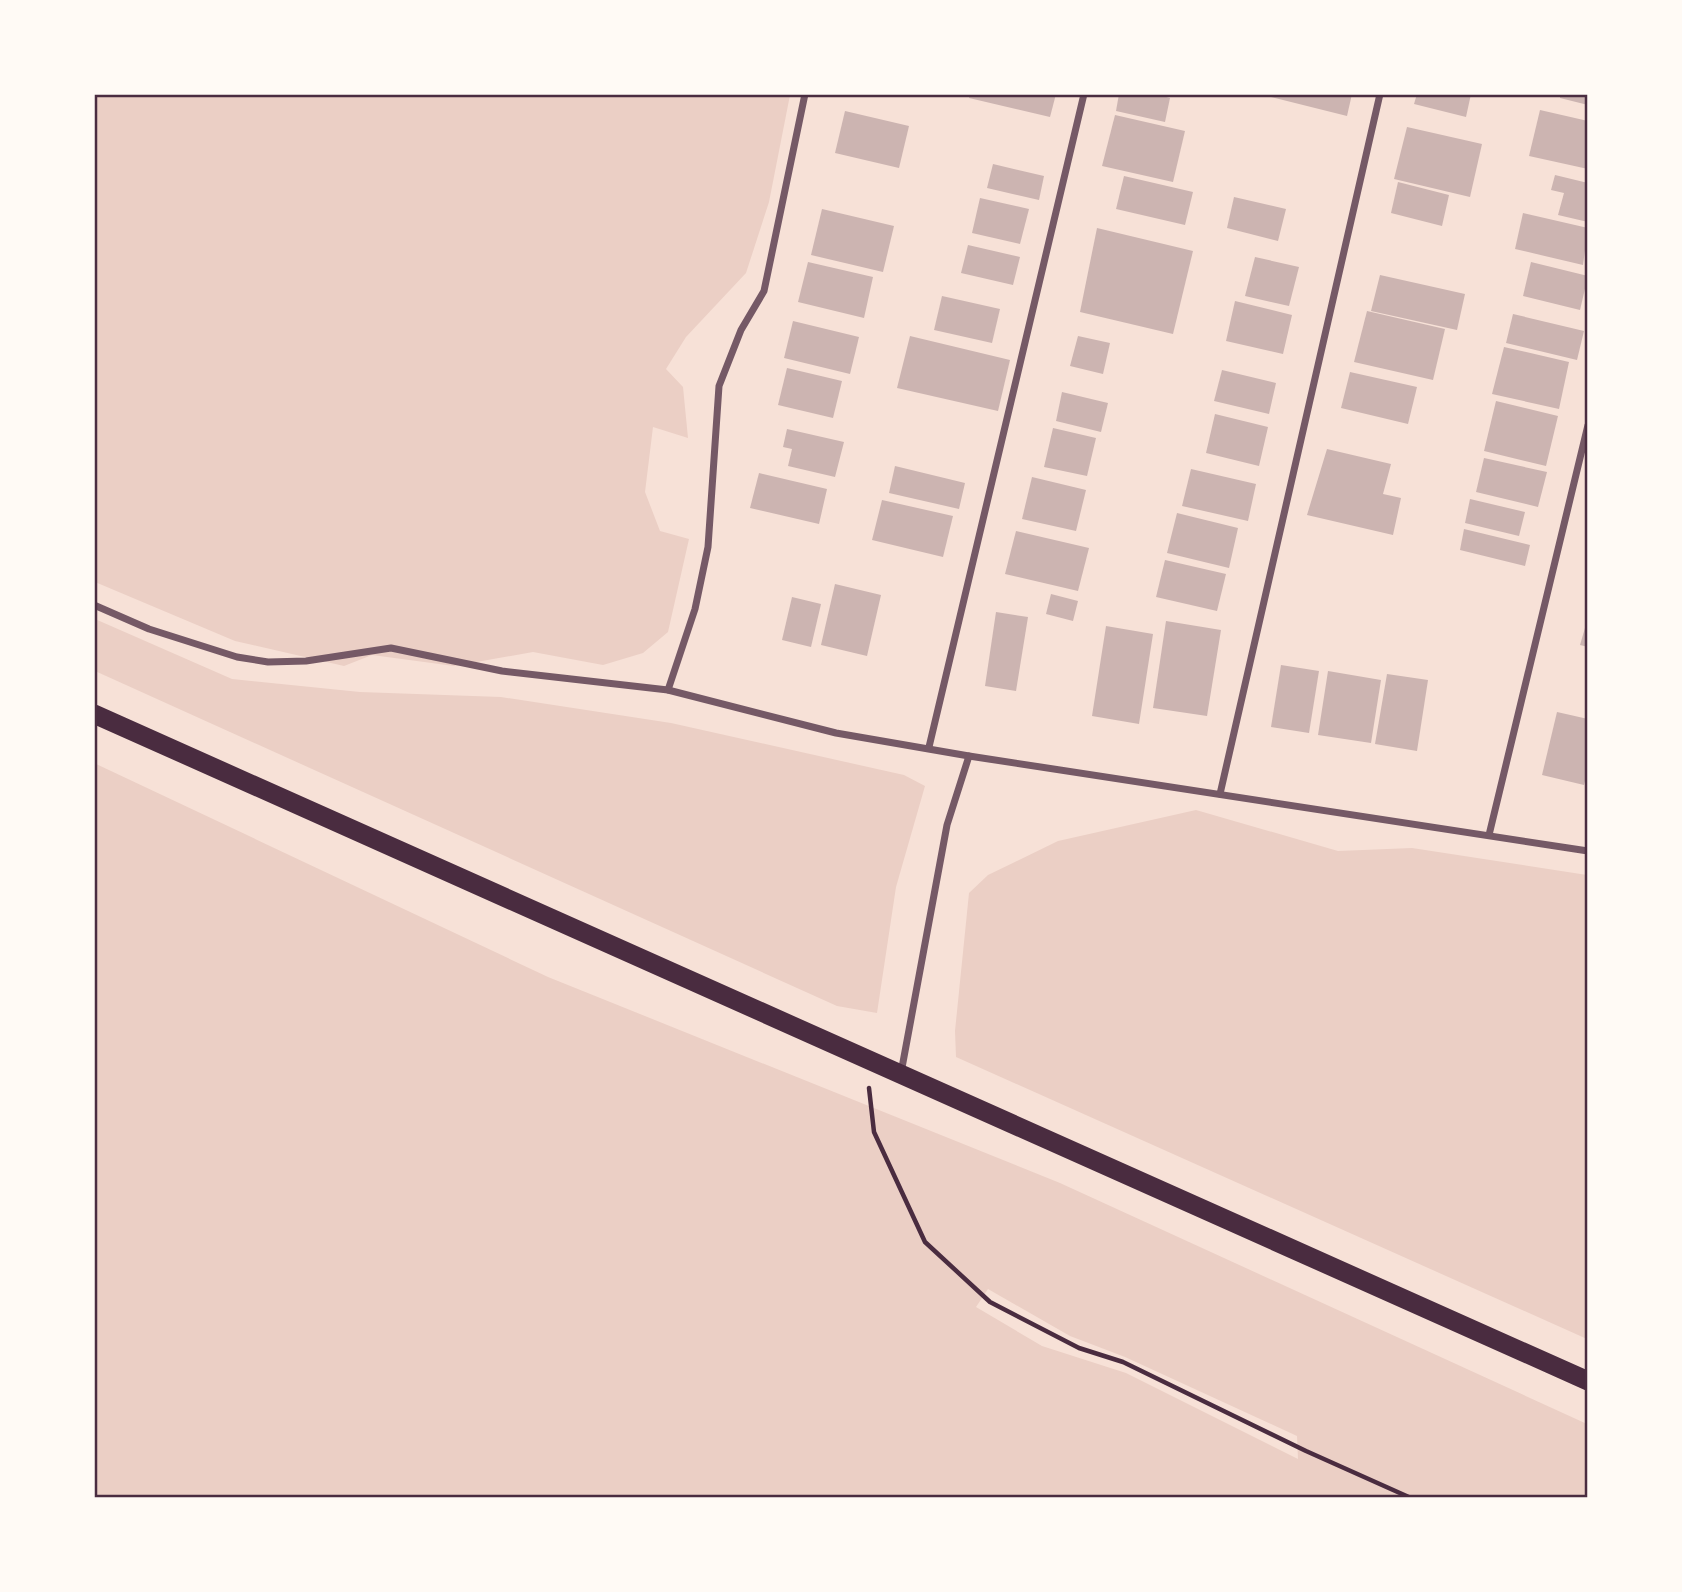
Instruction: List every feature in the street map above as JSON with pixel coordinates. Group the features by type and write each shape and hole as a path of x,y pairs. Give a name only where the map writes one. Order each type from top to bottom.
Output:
{"highway":[{"path":"94,714 1587,1381"}],"street":[{"path":"668,690 695,609 708,547 719,386 741,330 764,291 805,94"},
{"path":"929,747 1084,94"},
{"path":"1220,794 1380,94"},
{"path":"1489,835 1587,425"},
{"path":"94,605 162,633 237,657 268,662 306,661 366,649 391,648 515,673 668,690 836,733 970,756 1587,851"},
{"path":"901,1075 942,849 970,756"}],"path":[{"path":"875,1063 868,1094 874,1132 891,1174 925,1242 990,1302 1079,1348 1123,1362 1306,1451 1411,1497"}],"shaded area":[{"path":"94,95 790,95 769,202 746,273 686,337 666,369 683,387 688,438 653,427 645,492 660,531 689,539 668,632 643,653 603,665 533,652 454,666 372,655 344,666 235,641 95,582"},
{"path":"95,619 232,679 360,692 501,697 671,723 904,775 925,786 896,887 877,1013 837,1006 95,671"},
{"path":"94,763 548,977 1060,1183 1587,1424 1587,1497 95,1497","holes":["988,1289 1070,1336 1125,1357 1297,1436 1298,1459 1126,1373 1042,1346 976,1307"]},
{"path":"1196,810 1338,851 1412,848 1587,875 1587,1339 956,1057 955,1031 969,893 988,875 1058,841"}],"building":[{"path":"970,94 1056,94 1050,117 969,98"},
{"path":"1119,94 1155,94 1170,98 1165,122 1116,111"},
{"path":"1259,94 1352,94 1347,116"},
{"path":"1417,94 1471,94 1466,117 1414,104"},
{"path":"1560,94 1588,94 1588,105 1560,98"},
{"path":"1540,110 1588,121 1588,169 1529,156"},
{"path":"845,111 909,126 899,168 835,153"},
{"path":"1115,115 1185,131 1173,182 1102,166"},
{"path":"1407,127 1482,144 1470,197 1394,179"},
{"path":"993,164 1044,176 1039,200 987,188"},
{"path":"1555,175 1588,183 1588,222 1558,215 1564,193 1551,190"},
{"path":"1124,176 1193,192 1185,225 1116,209"},
{"path":"1398,182 1449,195 1442,226 1391,213"},
{"path":"1234,197 1286,209 1278,241 1227,228"},
{"path":"980,198 1029,209 1020,244 972,233"},
{"path":"822,209 894,226 883,272 811,255"},
{"path":"1523,213 1588,228 1583,265 1515,249"},
{"path":"1097,228 1193,251 1173,334 1080,312"},
{"path":"968,245 1020,257 1013,285 961,273"},
{"path":"1255,257 1299,267 1289,306 1245,296"},
{"path":"808,262 873,277 864,318 798,302"},
{"path":"1531,262 1588,276 1580,310 1523,296"},
{"path":"1380,275 1465,294 1457,330 1371,311"},
{"path":"942,296 1000,309 992,343 934,330"},
{"path":"1235,301 1292,315 1283,354 1226,341"},
{"path":"1367,311 1445,329 1433,380 1354,362"},
{"path":"1513,314 1584,331 1577,360 1506,343"},
{"path":"793,321 859,337 850,374 784,358"},
{"path":"910,336 1010,360 998,411 897,388"},
{"path":"1078,336 1110,343 1103,374 1070,366"},
{"path":"1504,347 1569,362 1559,409 1492,394"},
{"path":"787,368 842,381 833,418 778,405"},
{"path":"1222,370 1276,383 1269,414 1214,401"},
{"path":"1350,372 1417,387 1408,424 1341,408"},
{"path":"1062,392 1108,403 1101,432 1056,421"},
{"path":"1496,401 1558,416 1546,466 1484,451"},
{"path":"1215,414 1268,427 1259,466 1206,453"},
{"path":"1053,428 1096,438 1087,476 1044,467"},
{"path":"787,429 844,442 835,477 788,466 792,449 783,447"},
{"path":"1327,449 1391,464 1383,494 1401,498 1393,535 1307,515"},
{"path":"1484,458 1547,472 1538,507 1476,492"},
{"path":"895,466 965,483 959,509 889,493"},
{"path":"1191,469 1256,484 1248,521 1182,506"},
{"path":"759,473 827,489 819,524 750,508"},
{"path":"1032,477 1086,490 1076,531 1022,519"},
{"path":"1470,499 1525,512 1519,536 1465,523"},
{"path":"882,500 953,516 943,557 872,540"},
{"path":"1177,513 1238,528 1229,568 1167,553"},
{"path":"1464,529 1530,545 1525,566 1460,550"},
{"path":"1016,531 1089,548 1078,591 1005,574"},
{"path":"1165,560 1226,574 1217,611 1156,597"},
{"path":"835,584 881,595 867,656 821,645"},
{"path":"1051,594 1078,601 1073,621 1046,614"},
{"path":"792,597 821,604 811,647 782,640"},
{"path":"996,612 1028,617 1016,691 985,686"},
{"path":"1166,621 1221,630 1207,716 1153,708"},
{"path":"1588,621 1588,647 1580,645"},
{"path":"1106,626 1153,634 1139,724 1092,716"},
{"path":"1281,665 1319,671 1309,733 1271,727"},
{"path":"1328,671 1381,680 1371,743 1318,735"},
{"path":"1387,674 1428,680 1417,751 1375,744"},
{"path":"1557,712 1588,719 1588,769 1584,785 1542,775"}]}
